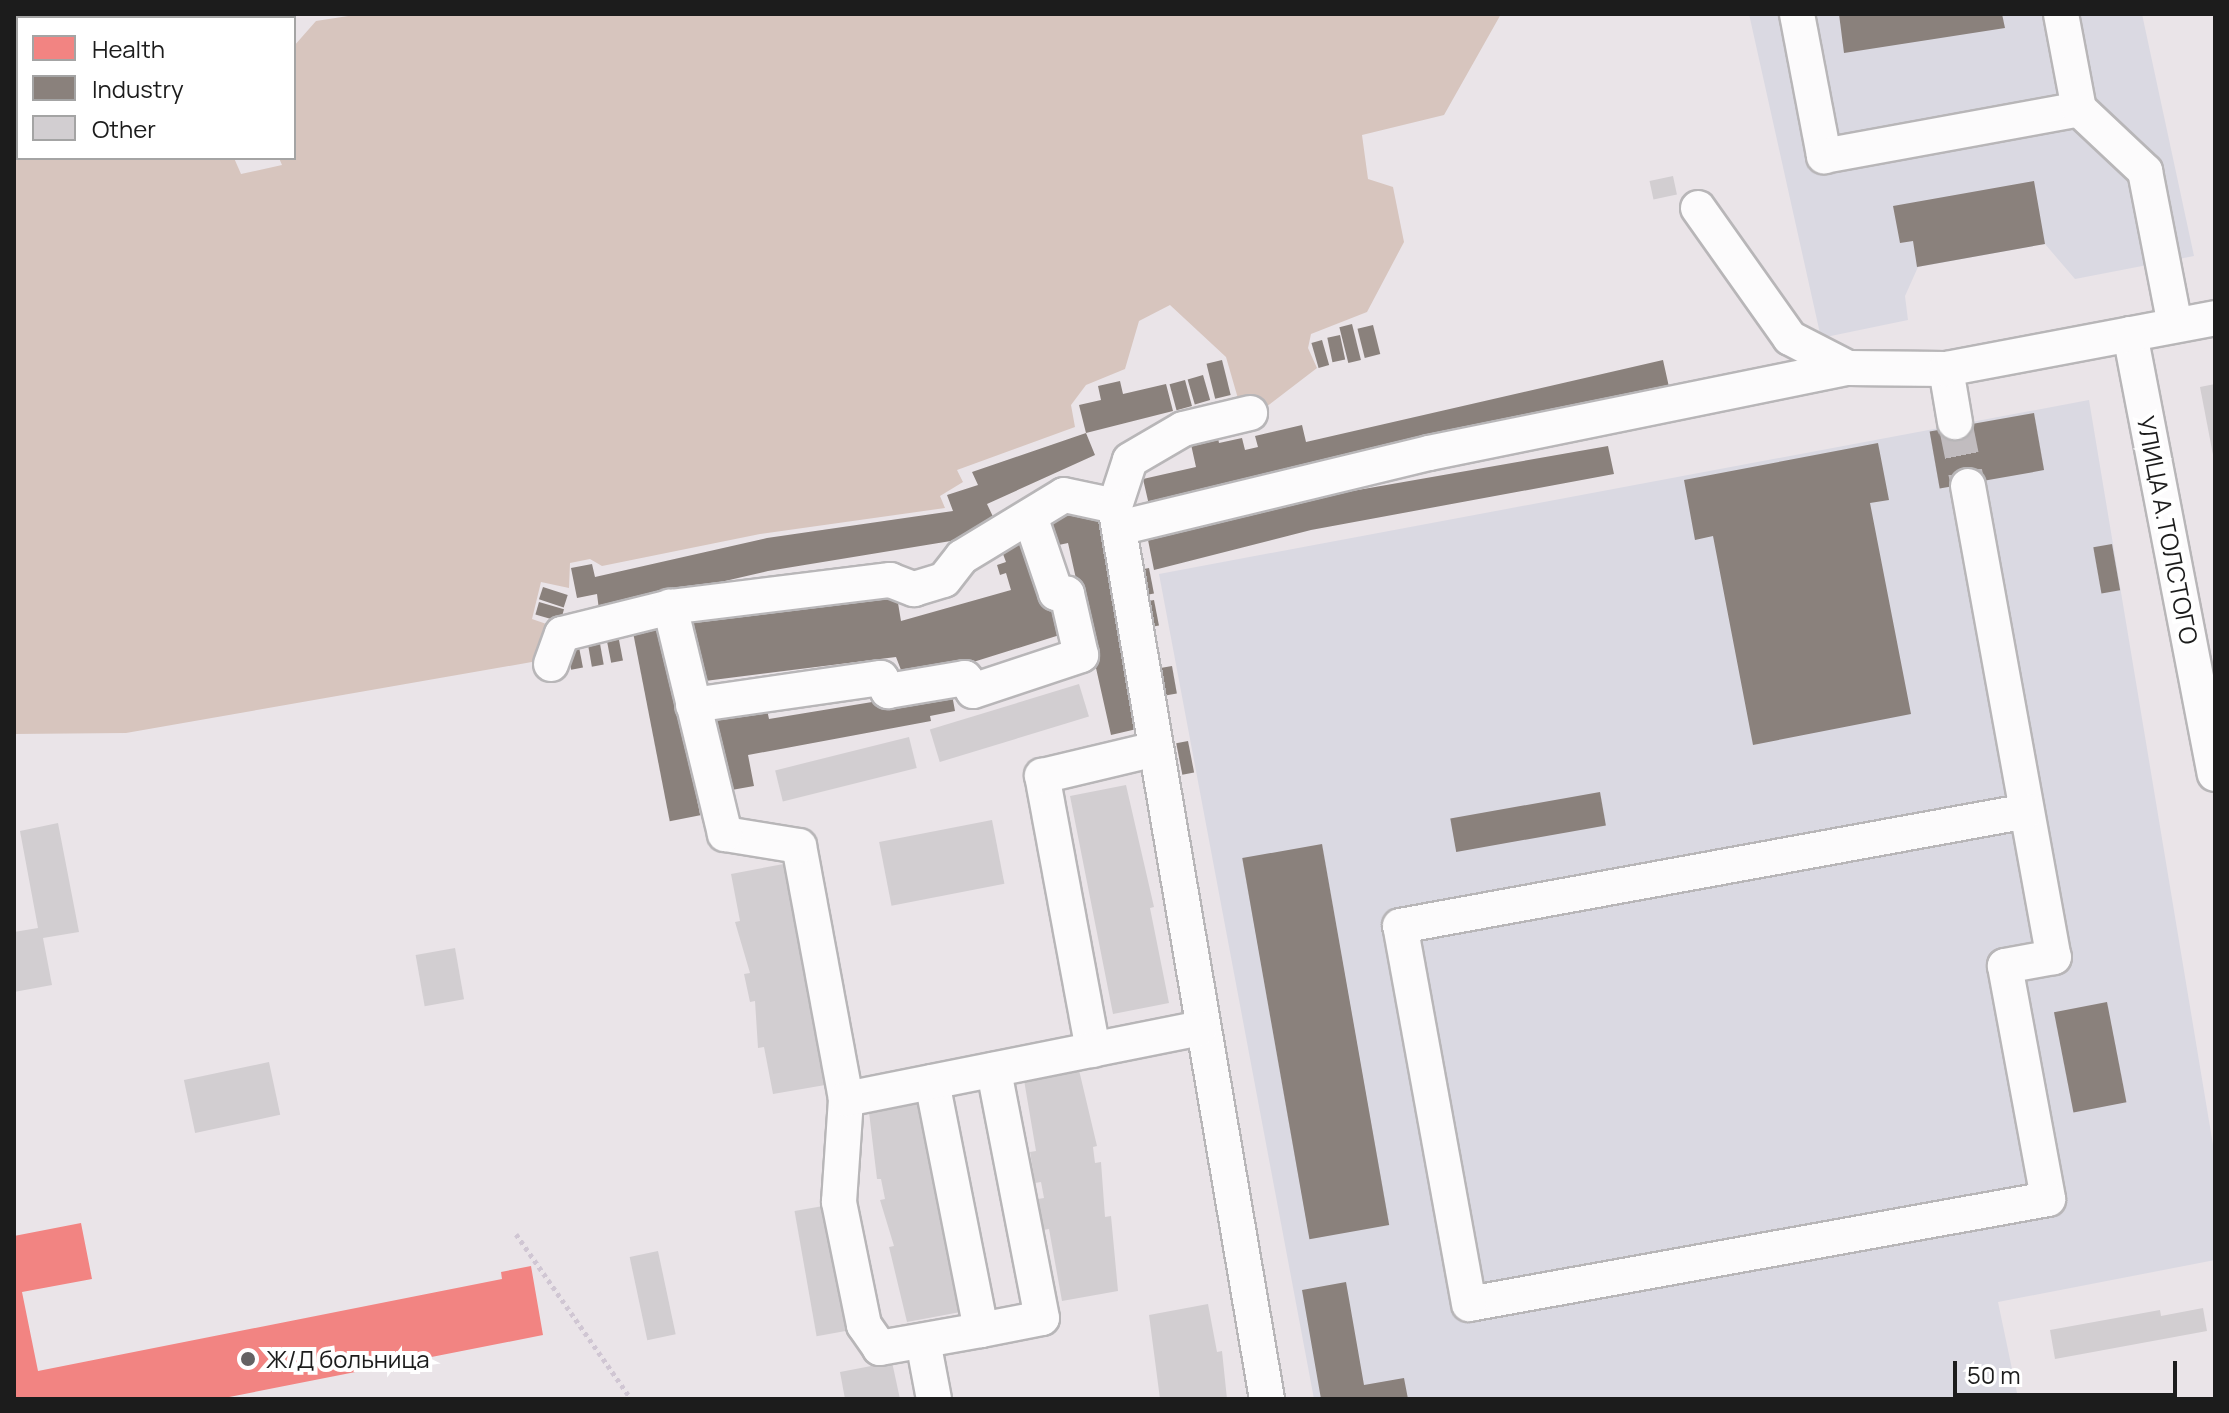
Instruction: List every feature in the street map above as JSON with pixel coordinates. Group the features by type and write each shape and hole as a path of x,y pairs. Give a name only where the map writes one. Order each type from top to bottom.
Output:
{"street":[{"path":"1797,14 1824,156 2079,109"},
{"path":"2061,14 2079,109 2145,171 2175,325"},
{"path":"1698,208 1790,338 1848,368"},
{"path":"551,664 562,634 670,607 890,580 914,589 944,580 962,557 1064,495 1117,517 1848,368 1946,369 2215,318"},
{"name":"УЛИЦА А.ТОЛСТОГО","path":"2130,334 2215,774"},
{"path":"1946,369 1955,422"},
{"path":"1250,413 1183,429 1130,460 1117,517 1200,1028 1267,1399"},
{"path":"1968,486 2054,957 2005,966 2048,1199 1469,1304 1400,926 2027,811"},
{"path":"693,705 881,678 888,691 965,678 973,691 1081,655 1067,594 1056,593 1030,516"},
{"path":"670,607 725,834 799,846 846,1099 839,1202 864,1325 880,1348 1042,1318 994,1070"},
{"path":"1093,1050 1042,776 1155,749"},
{"path":"846,1099 1200,1028"},
{"path":"932,1082 981,1330"},
{"path":"923,1341 934,1399"}],"path":[{"path":"516,1234 631,1399"}],"shaded area":[{"path":"361,14 1501,14 1444,115 1362,135 1368,179 1393,187 1404,242 1367,312 1311,334 1308,348 1317,368 1266,407 1239,402 1226,357 1170,305 1139,321 1125,369 1086,385 1071,405 1075,427 957,470 963,482 940,496 945,508 760,534 602,566 590,559 570,563 569,588 541,582 532,619 555,627 543,660 126,733 14,734 14,70 16,160 235,160 241,174 282,165 280,160 296,160 296,44 316,21"},
{"path":"1749,14 2142,14 2194,256 2075,279 2045,244 1918,267 1905,296 1908,320 1821,338"},
{"path":"2089,400 2215,1157 2215,1260 1998,1302 2017,1393 1985,1399 1314,1399 1159,574"}],"building: Health":[{"path":"81,1223 92,1279 22,1292 38,1371 502,1279 501,1272 531,1266 543,1335 219,1399 14,1399 14,1236"}],"building: Industry":[{"path":"1839,14 2002,14 2005,28 1844,53"},
{"path":"2034,181 2045,244 1917,267 1913,241 1900,243 1893,206"},
{"path":"1352,324 1361,360 1348,363 1339,327"},
{"path":"1373,325 1380,354 1365,358 1357,329"},
{"path":"1340,335 1345,359 1332,362 1327,338"},
{"path":"1322,340 1329,365 1319,368 1311,343"},
{"path":"1222,360 1231,395 1215,399 1206,364"},
{"path":"1663,360 1669,387 1149,505 1143,479 1196,467 1190,440 1217,434 1219,443 1242,438 1245,450 1258,447 1255,436 1302,425 1306,442"},
{"path":"1203,375 1210,400 1195,404 1188,379"},
{"path":"1185,380 1192,406 1177,410 1170,384"},
{"path":"1120,381 1123,394 1166,384 1173,411 1086,433 1079,405 1101,400 1098,386"},
{"path":"2034,413 2044,470 1940,489 1930,431"},
{"path":"1086,433 1095,455 987,504 996,523 963,539 768,571 599,610 597,594 577,598 571,568 592,564 595,577 767,538 953,511 947,495 978,485 972,472"},
{"path":"1878,443 1889,500 1870,503 1911,714 1753,745 1713,536 1695,540 1684,480"},
{"path":"1608,446 1614,474 1311,530 1154,570 1148,540 1301,500"},
{"path":"1099,509 1115,582 1109,583 1141,728 1111,735 1068,543 1054,546 1048,520"},
{"path":"1025,538 1048,609 1057,606 1066,633 906,683 896,657 697,682 688,623 897,597 901,621 1011,590 1006,573 1000,575 997,565 1006,562 1000,546"},
{"path":"2112,544 2120,590 2101,594 2093,547"},
{"path":"1149,568 1154,594 1142,596 1137,570"},
{"path":"543,587 568,595 564,607 539,599"},
{"path":"1154,600 1159,626 1148,628 1143,602"},
{"path":"539,602 564,609 560,622 535,614"},
{"path":"662,619 700,815 670,821 632,625"},
{"path":"618,635 623,661 611,663 606,637"},
{"path":"599,638 604,665 592,667 587,640"},
{"path":"578,642 583,668 571,670 566,644"},
{"path":"1172,666 1177,694 1158,697 1153,669"},
{"path":"951,689 955,711 930,716 931,721 748,755 754,786 726,791 712,716 766,705 769,719"},
{"path":"1188,741 1194,772 1182,775 1176,743"},
{"path":"1600,792 1606,825 1456,852 1450,818"},
{"path":"1322,844 1389,1225 1309,1239 1242,858"},
{"path":"2107,1002 2126,1102 2073,1112 2054,1012"},
{"path":"1346,1282 1364,1385 1404,1378 1408,1399 1321,1399 1302,1290"}],"building: Other":[{"path":"1673,176 1677,195 1653,200 1650,181"},
{"path":"2215,384 2215,460 2214,460 2200,387"},
{"path":"1079,684 1089,717 940,762 930,730"},
{"path":"909,737 917,768 783,801 775,770"},
{"path":"1126,785 1154,907 1150,908 1169,1003 1113,1014 1070,796"},
{"path":"992,820 1004,884 892,906 879,842"},
{"path":"58,823 79,932 43,938 52,985 14,992 14,932 38,928 20,831"},
{"path":"789,863 831,1084 773,1094 764,1047 758,1048 755,1001 750,1002 744,974 750,973 735,922 740,921 731,874"},
{"path":"455,948 464,999 425,1006 416,955"},
{"path":"269,1062 280,1115 195,1133 184,1080"},
{"path":"1079,1070 1097,1146 1093,1147 1095,1163 1101,1162 1105,1217 1111,1216 1118,1291 1062,1301 1049,1229 1043,1230 1038,1199 1044,1198 1041,1182 1035,1183 1030,1152 1036,1151 1024,1080"},
{"path":"926,1093 966,1311 907,1322 889,1247 894,1246 880,1200 885,1199 881,1179 877,1179 868,1104"},
{"path":"829,1205 851,1330 817,1336 795,1211"},
{"path":"658,1251 676,1334 647,1340 630,1257"},
{"path":"1208,1304 1217,1352 1222,1351 1227,1399 1160,1399 1149,1315"},
{"path":"2203,1308 2207,1331 2055,1359 2050,1330 2160,1310 2161,1316"},
{"path":"892,1362 900,1399 845,1399 840,1372"}],"tunnel":[{"path":"1955,422 1968,486"}],"place":[{"name":"Ж/Д больница","path":"248,1359"}]}
